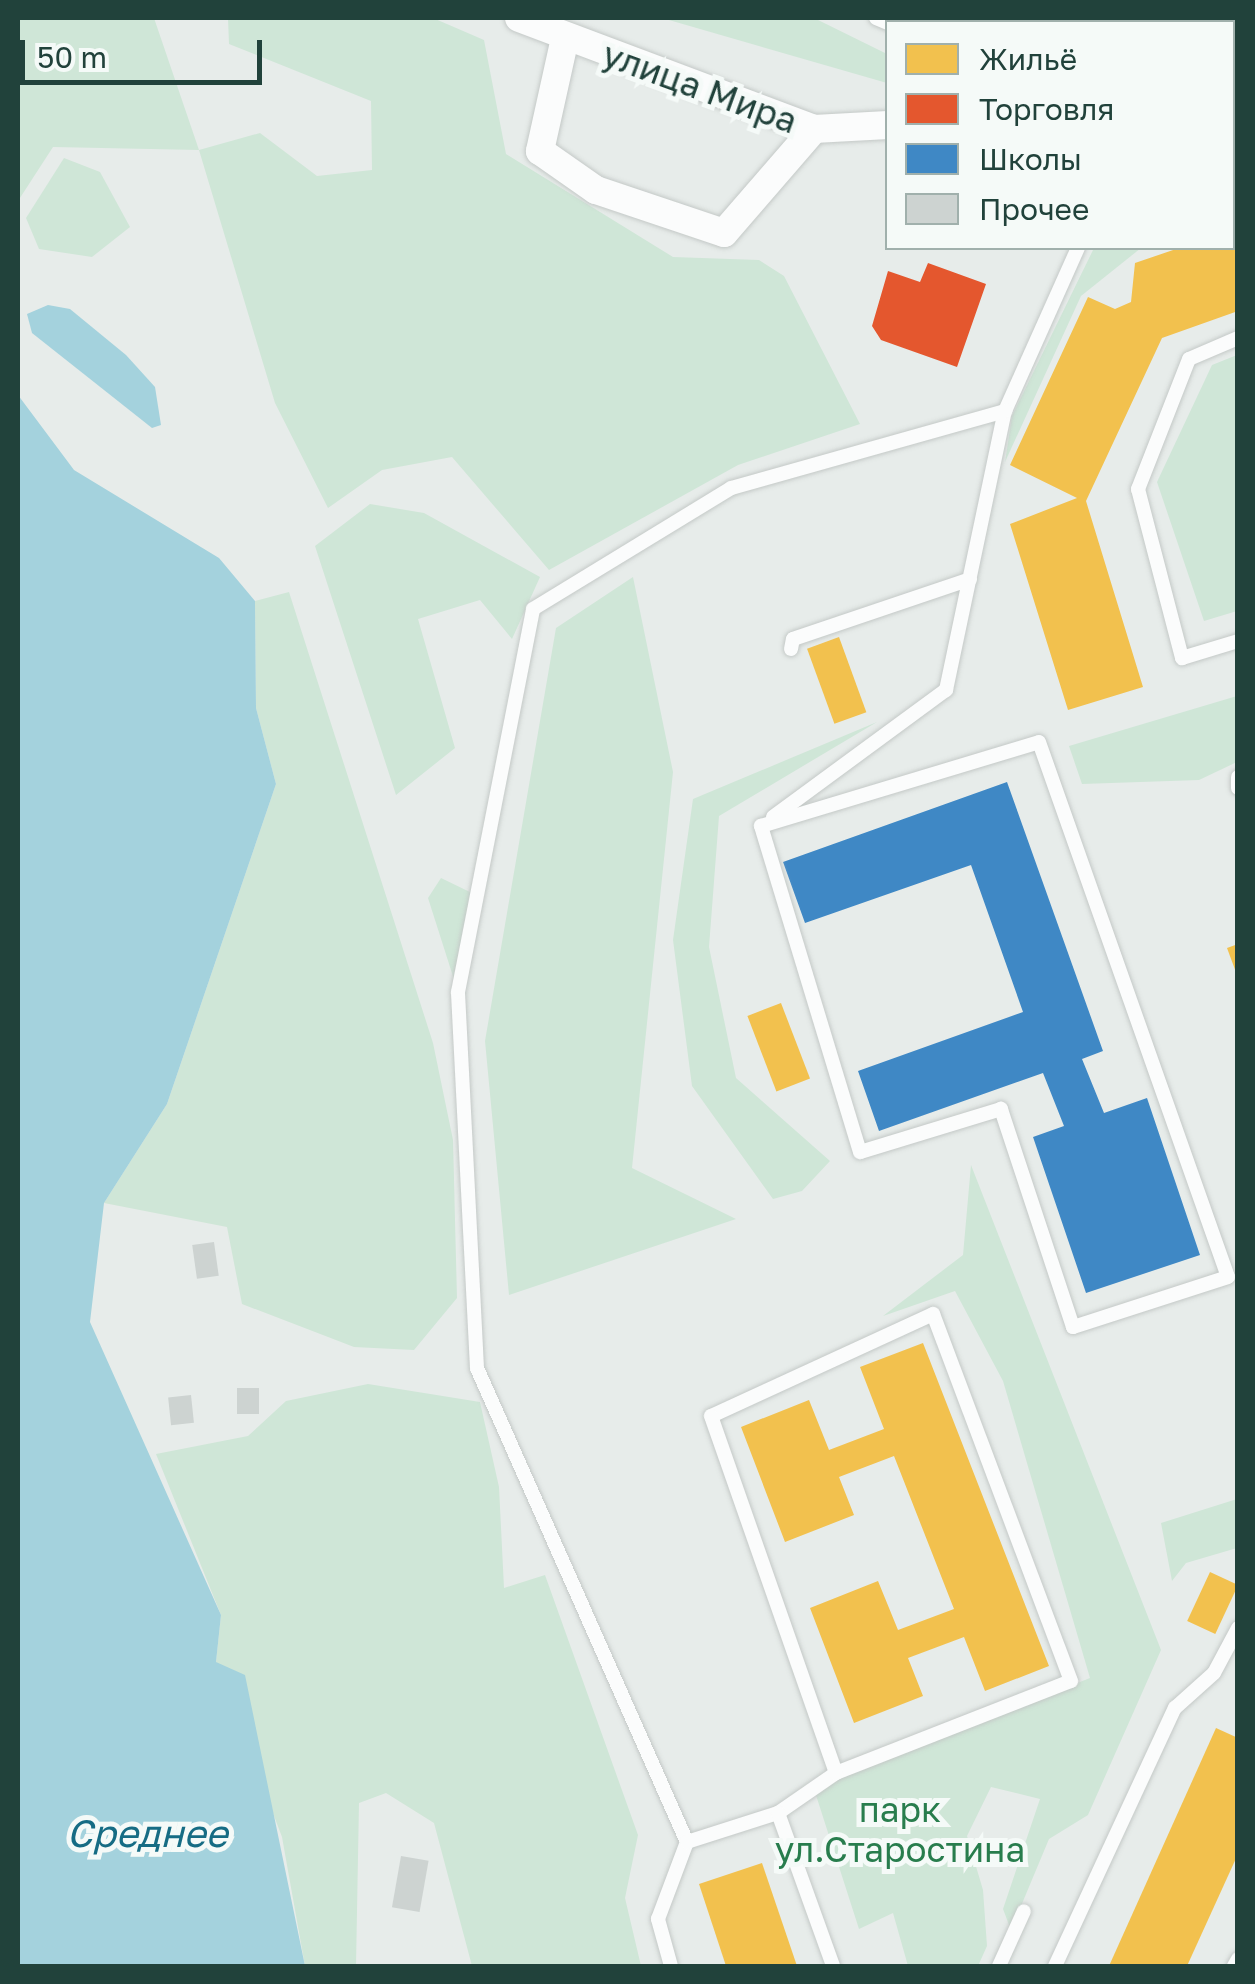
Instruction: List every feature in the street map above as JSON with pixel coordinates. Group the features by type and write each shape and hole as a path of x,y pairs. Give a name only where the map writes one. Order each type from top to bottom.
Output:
{"street":[{"path":"519,18 565,38"},
{"name":"улица Мира","path":"814,129 724,234 596,190 540,151 565,38 814,129 885,125"}],"lane":[{"path":"762,826 946,690 1006,411 1077,250"},
{"path":"1238,338 1190,359 1138,488 1182,658 1238,640"},
{"path":"671,1966 658,1919 687,1842 477,1368 458,992 532,608 731,488 1006,411"},
{"path":"791,649 793,639 970,579"},
{"path":"1040,742 1228,1277 1073,1327 1001,1109 860,1152 762,826 1040,742"},
{"path":"1238,777 1238,788"},
{"path":"687,1842 778,1814 836,1773 1071,1680 934,1314 711,1416 836,1773"},
{"path":"1056,1966 1175,1708 1214,1673 1238,1628"},
{"path":"778,1814 833,1966"},
{"path":"999,1966 1024,1911"},
{"path":"1234,1966 1238,1959"}],"green space":[{"path":"18,18 154,18 199,150 53,147 18,201"},
{"path":"228,18 433,18 484,40 506,154 673,257 759,260 784,276 860,424 738,465 549,570 452,457 382,470 328,508 275,403 199,150 260,133 317,176 372,170 371,101 229,44"},
{"path":"662,18 814,18 885,53 885,82"},
{"path":"923,18 1039,20 928,20"},
{"path":"64,158 100,172 130,227 92,257 39,249 26,218"},
{"path":"1093,250 1138,250 1081,296 1005,462 1012,416"},
{"path":"1237,355 1237,611 1204,621 1157,482 1212,365"},
{"path":"370,504 424,513 540,577 512,639 480,600 418,619 455,748 396,795 315,546"},
{"path":"633,577 673,772 632,1168 736,1219 509,1295 485,1041 556,628"},
{"path":"289,592 433,1043 453,1140 457,1298 414,1350 354,1347 242,1304 227,1227 104,1203 167,1104 276,784 256,708 255,601"},
{"path":"1237,696 1237,762 1199,780 1082,784 1069,746"},
{"path":"877,722 719,816 709,947 736,1078 830,1161 802,1191 773,1199 692,1086 673,940 693,799"},
{"path":"441,878 474,894 458,992 428,898"},
{"name":"парк ул.Старостина","path":"971,1165 1161,1650 1088,1815 1049,1839 1011,1930 1003,1909 1040,1799 991,1787 967,1836 983,1890 987,1946 978,1966 908,1966 893,1913 859,1929 814,1789 1090,1678 1003,1381 955,1291 883,1316 963,1255"},
{"path":"368,1384 480,1402 499,1487 504,1588 545,1575 638,1835 625,1898 641,1966 472,1966 434,1823 386,1793 359,1803 356,1966 305,1966 282,1837 216,1662 221,1615 156,1454 248,1436 286,1401"},
{"path":"1237,1499 1237,1548 1186,1563 1172,1581 1161,1523"}],"water":[{"path":"48,305 70,309 126,355 155,387 161,425 152,428 32,333 27,314"},
{"name":"Среднее","path":"18,395 74,470 219,558 255,601 256,708 276,784 167,1104 104,1203 90,1322 221,1615 216,1662 245,1675 305,1966 18,1966"}],"building: Жильё":[{"path":"1238,227 1238,311 1162,338 1086,501 1143,687 1068,710 1010,524 1077,498 1010,465 1088,297 1115,309 1131,302 1135,263 1173,250 1235,250"},
{"path":"839,637 866,712 834,724 807,649"},
{"path":"1238,944 1238,975 1237,975 1227,948"},
{"path":"781,1003 810,1079 776,1092 747,1016"},
{"path":"923,1343 1049,1666 985,1691 964,1637 908,1658 923,1696 854,1723 810,1608 878,1581 898,1630 954,1609 894,1456 839,1477 854,1515 785,1542 741,1427 809,1400 829,1450 884,1429 860,1367"},
{"path":"1210,1572 1238,1585 1215,1634 1187,1621"},
{"path":"1216,1728 1238,1738 1238,1854 1187,1966 1109,1966"},
{"path":"762,1863 797,1966 726,1966 699,1884"}],"building: Торговля":[{"path":"928,263 986,284 957,367 881,340 872,326 888,271 920,282"}],"building: Школы":[{"path":"1007,782 1103,1051 1082,1059 1104,1113 1147,1098 1200,1255 1086,1293 1033,1137 1064,1126 1043,1073 879,1131 858,1071 1023,1012 971,865 805,923 783,862"}],"building: Прочее":[{"path":"214,1242 219,1276 197,1279 192,1245"},
{"path":"237,1388 259,1388 259,1414 237,1414"},
{"path":"191,1395 194,1423 171,1425 168,1397"},
{"path":"401,1856 429,1861 420,1912 392,1907"}]}
